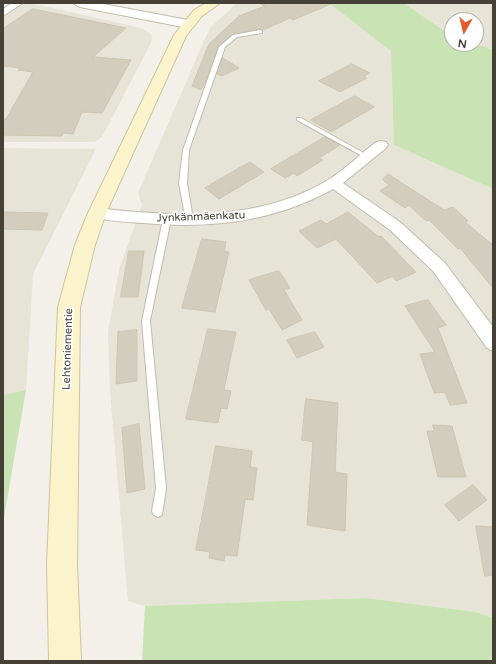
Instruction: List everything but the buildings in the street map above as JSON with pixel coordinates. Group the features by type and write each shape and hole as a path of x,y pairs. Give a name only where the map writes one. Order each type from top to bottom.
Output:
{"main road":[{"name":"Lehtoniementie","path":"65,661 62,564 69,308 85,245 97,213 180,35 198,13 214,3"}],"street":[{"path":"3,12 18,3"},
{"path":"80,3 188,24"},
{"name":"Jynkänmäenkatu","path":"97,213 189,220 242,217 271,211 292,204 334,182 381,146"},
{"path":"334,182 395,226 439,267 493,343"}],"lane":[{"path":"189,220 183,183 186,150 222,47 227,41 238,34 260,32"},
{"path":"299,119 366,156"},
{"path":"158,511 161,488 146,321 167,219"}],"shaded area":[{"path":"237,3 329,3 333,5 391,51 394,145 493,189 493,618 476,612 366,598 145,606 128,601 110,391 108,332 119,269 142,205 138,193 203,43 210,28"},
{"path":"404,3 493,3 493,50 484,47 484,12 444,12 444,29"},
{"path":"24,4 44,6 141,28 151,34 152,39 150,45 102,137 95,142 3,142 3,16"},
{"path":"3,148 96,149 33,274 26,390 3,395"}],"green space":[{"path":"329,3 404,3 444,29 444,52 484,52 484,47 493,50 493,189 394,145 391,51"},
{"path":"26,390 3,523 3,395"},
{"path":"366,598 476,612 493,618 493,661 142,661 145,606"}]}
